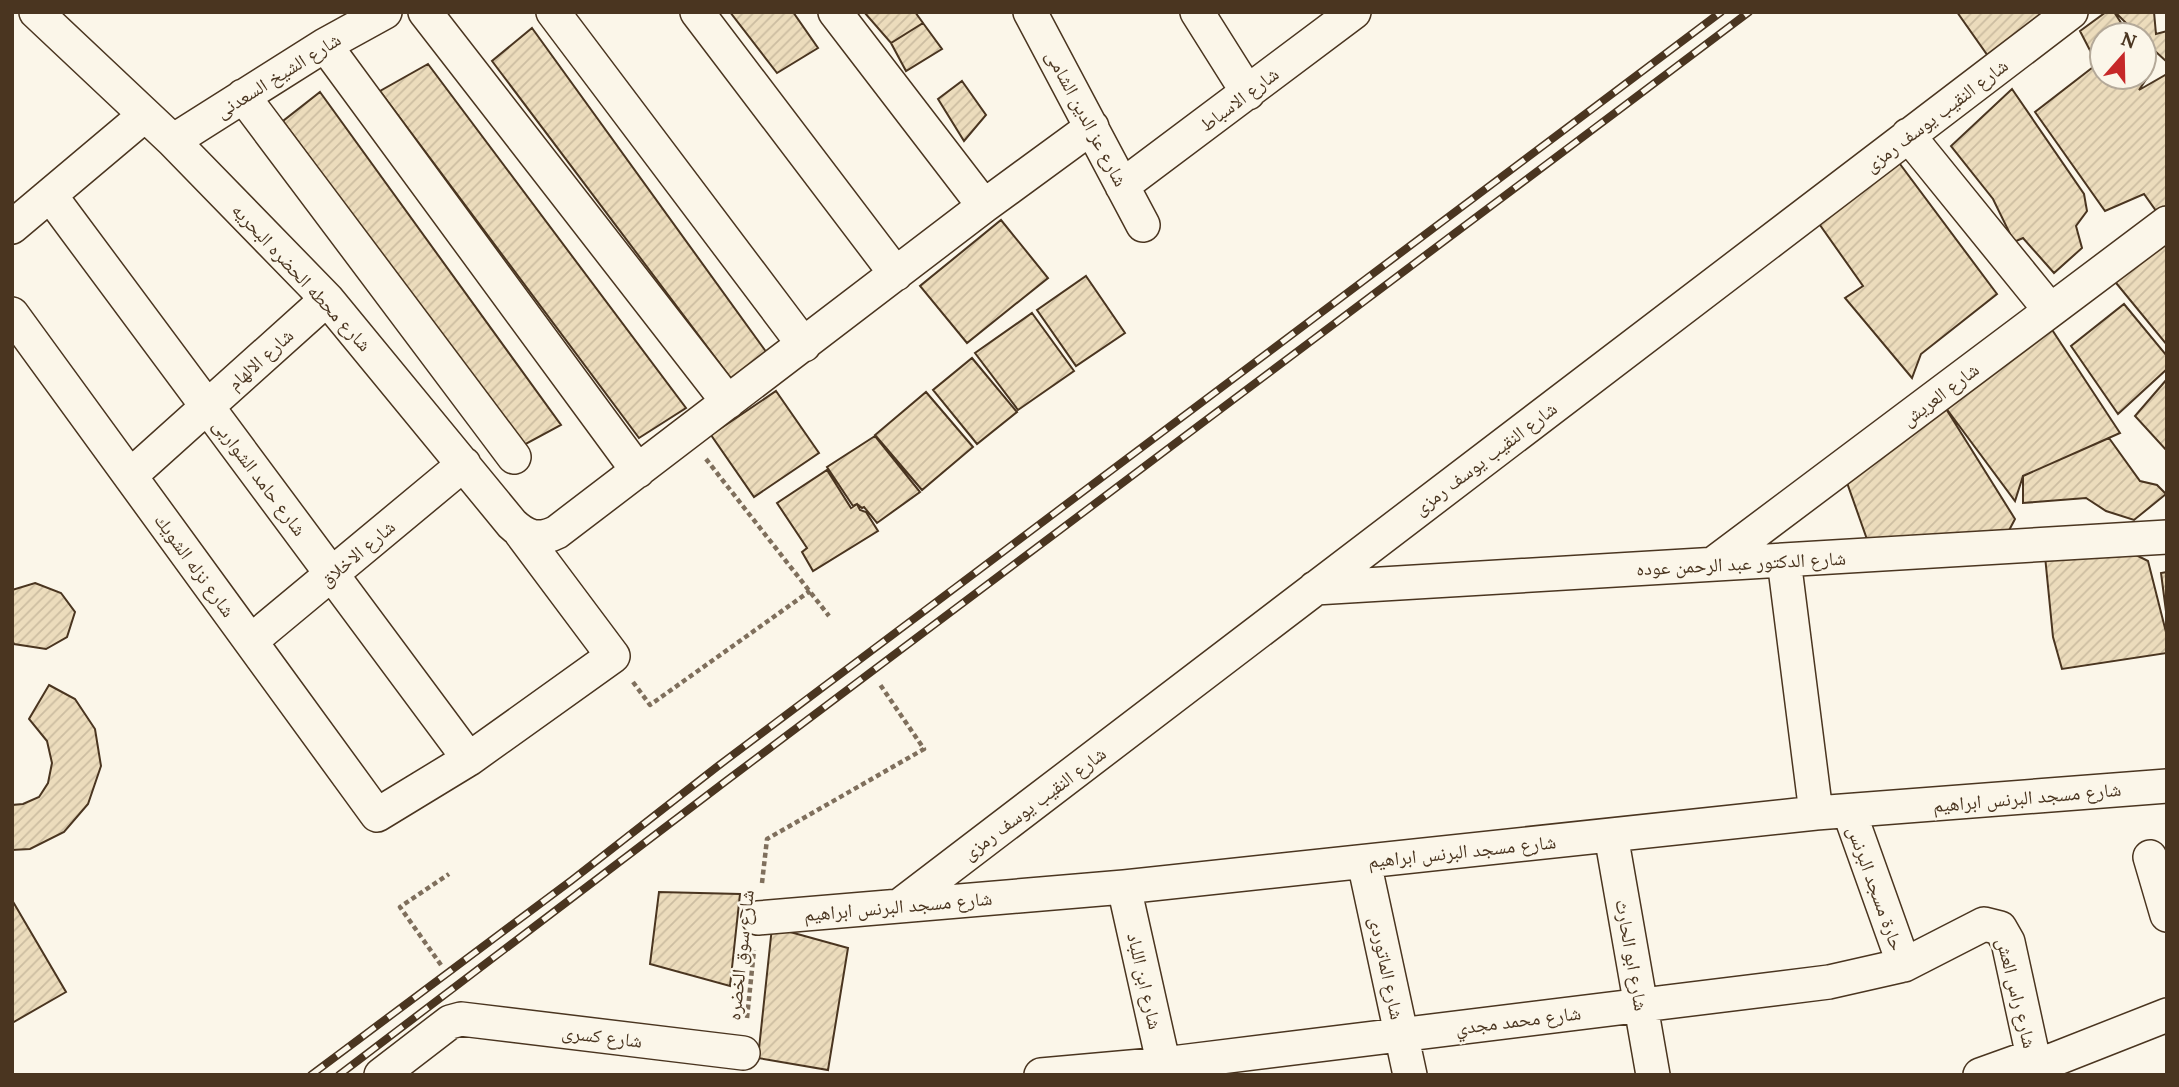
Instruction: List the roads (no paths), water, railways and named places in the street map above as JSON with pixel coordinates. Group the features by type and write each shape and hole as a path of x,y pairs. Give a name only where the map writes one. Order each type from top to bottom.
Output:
{"street":[{"name":"شارع محطه الحضره البحريه","path":"36,12 173,141 327,299 521,533 613,656 469,759"},
{"name":"شارع الشيخ السعدنى","path":"173,141 325,45 385,12"},
{"path":"425,12 728,402"},
{"path":"553,12 804,345"},
{"path":"697,12 896,274"},
{"path":"835,12 984,206"},
{"name":"شارع عز الدين الشامى","path":"1030,12 1143,225"},
{"path":"1197,12 1248,93"},
{"name":"شارع الاسباط","path":"1122,186 1354,12"},
{"name":"شارع النقيب يوسف رمزى","path":"899,906 2071,12"},
{"path":"325,45 638,471"},
{"path":"243,96 514,457"},
{"path":"12,228 145,114"},
{"path":"521,533 534,538 546,538 558,532 984,206 1092,127"},
{"path":"1908,135 2050,310"},
{"name":"شارع حامد الشواربى","path":"50,195 469,759"},
{"name":"شارع العريش","path":"1713,564 2167,223"},
{"name":"شارع الالهام","path":"130,475 327,299"},
{"name":"شارع نزله الشويك","path":"12,314 377,815 469,759"},
{"name":"شارع الاخلاق","path":"250,641 464,464"},
{"name":"شارع الدكتور عبد الرحمن عوده","path":"1315,588 1784,560 2159,533"},
{"path":"1784,560 1816,813"},
{"name":"شارع مسجد البرنس ابراهيم","path":"758,918 1124,887 1816,813 2167,786"},
{"name":"حارة مسجد البرنس","path":"1849,811 1904,965"},
{"name":"شارع ابو الحارث","path":"1611,835 1653,1075"},
{"path":"2150,857 2167,915"},
{"name":"شارع الماتوردى","path":"1364,862 1410,1075"},
{"name":"شارع ابن اللباد","path":"1124,887 1165,1069"},
{"name":"شارع محمد مجدي","path":"1041,1075 1165,1069 1401,1034 1829,982 1904,965 1984,924"},
{"name":"شارع راس العش","path":"1984,924 2000,928 2008,942 2035,1066"},
{"path":"1980,1075 2035,1066 2167,1015"},
{"name":"شارع كسرى","path":"381,1075 450,1022 461,1019 743,1053"}],"railway":[{"path":"311,1075 1721,12"},
{"path":"339,1075 1749,12"}]}
